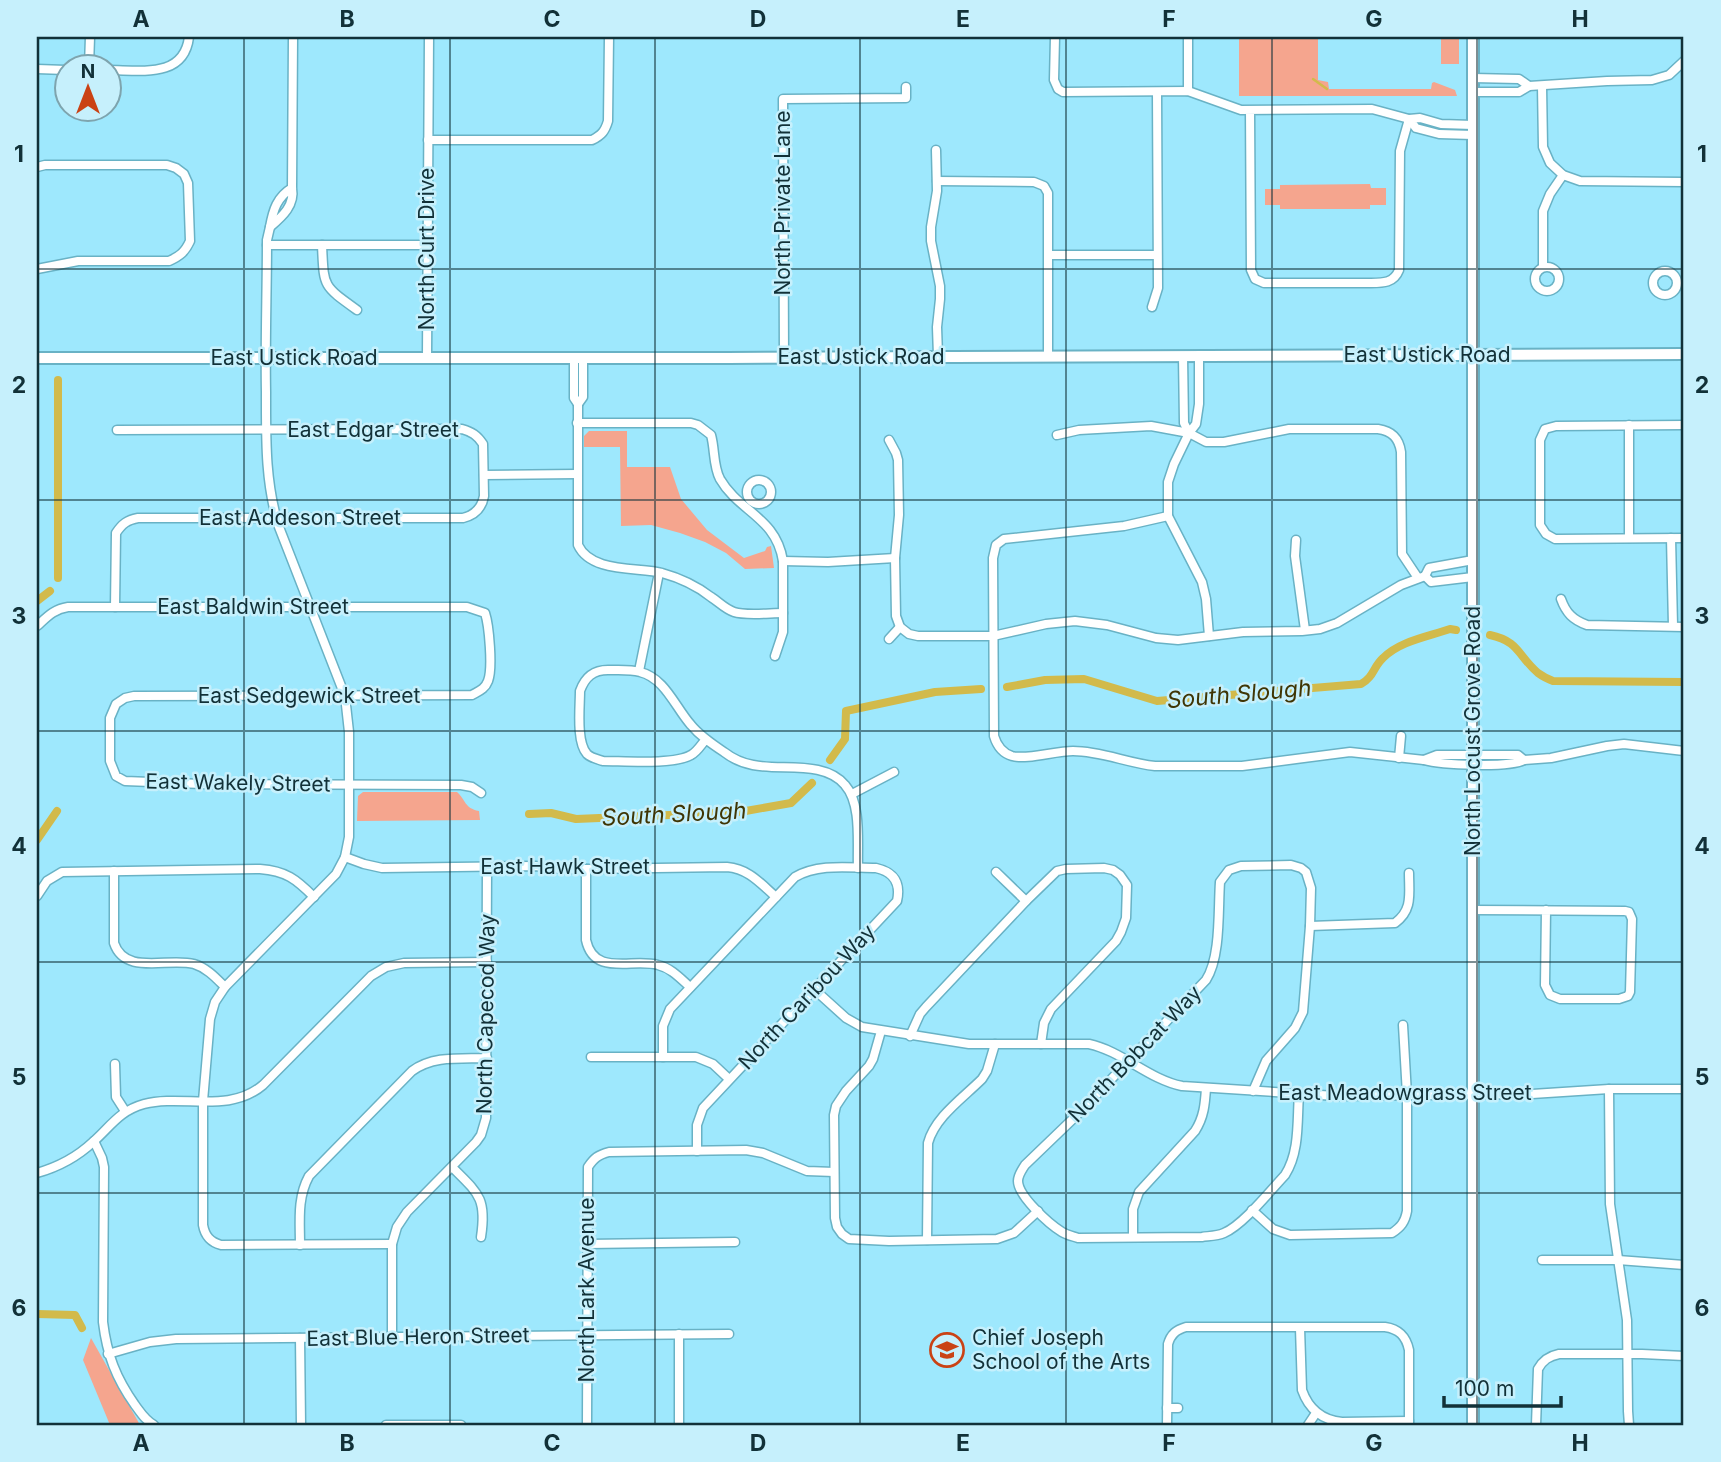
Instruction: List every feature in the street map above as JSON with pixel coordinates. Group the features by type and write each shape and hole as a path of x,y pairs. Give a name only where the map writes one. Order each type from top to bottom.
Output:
{"main road":[{"name":"North Locust Grove Road","path":"1473,1425 1474,37"},
{"name":"East Ustick Road","path":"37,358 1684,354"}],"street":[{"path":"122,70 159,70 172,66 182,58 188,48 189,37"},
{"path":"293,37 292,188 282,194 274,208 267,245 267,469 276,518 345,696 349,733 349,837 345,857 336,874 225,987 212,1010 204,1101 203,1225 209,1239 221,1245 392,1244"},
{"name":"North Curt Drive","path":"427,358 429,37"},
{"name":"North Curt Drive","path":"428,140 592,139 600,136 608,121 610,37"},
{"path":"1055,37 1055,80 1058,89 1063,92 1188,91 1234,108 1250,110 1372,108 1409,120 1420,118 1473,130"},
{"path":"1188,37 1188,91"},
{"path":"1473,92 1519,92 1528,86 1652,80 1669,75 1683,62"},
{"path":"1473,78 1519,79 1528,86"},
{"path":"1542,86 1543,147 1550,163 1563,175 1580,181 1684,182"},
{"name":"North Private Lane","path":"783,357 783,99 906,98 906,87"},
{"path":"1152,307 1157,288 1157,92"},
{"path":"1250,110 1251,270 1255,279 1264,283 1371,284 1386,283 1394,279 1399,270 1400,151 1409,120"},
{"path":"936,150 937,181 931,242 940,286 938,356"},
{"path":"37,167 167,165 176,168 184,174 188,183 190,241 180,256 169,261 78,261 37,269"},
{"path":"1543,268 1543,211 1550,194 1563,175"},
{"path":"937,181 1034,182 1044,186 1048,193 1048,356"},
{"path":"267,245 427,245"},
{"path":"322,245 324,281 330,291 356,310"},
{"path":"1049,256 1157,255"},
{"path":"1199,355 1199,404 1196,424 1174,464 1167,491 1168,516 1202,582 1209,636"},
{"path":"1183,356 1184,423 1189,433"},
{"path":"578,358 574,398 578,404 578,545 581,552 599,563 620,569 640,569 675,577 693,585 736,613 783,613"},
{"path":"577,423 691,423 711,435 718,477 748,503 777,540 783,561 783,632 775,656"},
{"path":"1684,425 1556,425 1545,429 1540,440 1541,525 1546,534 1555,539 1684,538"},
{"path":"1629,425 1629,538"},
{"path":"1057,435 1079,429 1151,426 1189,433 1206,442 1224,442 1280,430 1387,430 1395,435 1400,443 1402,554 1421,577 1431,582 1473,577"},
{"name":"East Edgar Street","path":"117,429 462,429 478,436 484,450 484,475"},
{"path":"889,440 898,460 896,616 900,627 909,634 918,636 993,636 1046,624 1075,621 1107,625 1165,640 1243,632 1320,629 1337,623 1401,585 1421,577 1429,568 1473,560"},
{"path":"484,475 577,474"},
{"name":"East Addeson Street","path":"115,607 116,533 129,520 463,518 478,511 483,503 484,475"},
{"path":"1168,516 1124,526 1004,539 996,545 993,558 994,736 1002,751 1020,757 1056,752 1083,752 1155,766 1258,765 1350,752 1424,760 1437,755 1472,759 1518,755 1524,760 1551,758 1625,744 1684,751"},
{"path":"1671,538 1673,626"},
{"path":"1296,540 1295,556 1305,630"},
{"path":"783,561 828,562 895,558"},
{"path":"639,671 659,573"},
{"path":"1561,599 1570,616 1587,625 1684,626"},
{"name":"East Baldwin Street","path":"37,626 52,612 68,607 467,607 485,612 488,622 488,682"},
{"path":"889,639 900,627"},
{"path":"663,1056 663,1026 675,1002 795,877 820,869 858,868 856,811 852,794 840,780 824,771 751,765 734,759 690,724 662,685 647,674 639,671 602,670 588,676 583,683 580,691 580,739 587,753 593,758 603,761 687,758 695,753 706,739"},
{"name":"East Sedgewick Street","path":"125,781 116,776 110,761 110,718 116,704 125,698 472,695 483,690 488,682"},
{"path":"1399,758 1401,736"},
{"path":"852,794 894,772"},
{"name":"East Wakely Street","path":"125,781 461,785 481,793"},
{"name":"East Hawk Street","path":"345,857 382,868 736,868 753,875 775,897"},
{"name":"North Bobcat Way","path":"1299,1094 1295,1150 1290,1167 1232,1229 1216,1236 1078,1238 1054,1226 1020,1191 1018,1182 1025,1165 1077,1115 1206,980 1216,955 1220,882 1226,872 1241,866 1291,865 1304,870 1311,888 1310,926"},
{"name":"North Capecod Way","path":"392,1337 392,1244 401,1219 476,1142 484,1127 487,1109 487,867"},
{"name":"North Caribou Way","path":"697,1151 699,1116 709,1101 897,901 898,883 893,875 876,868 858,868"},
{"path":"586,869 586,940 593,957 610,963 663,966 690,987"},
{"path":"37,896 52,877 68,872 274,870 299,882 314,897"},
{"path":"910,1035 926,1007 1057,871 1113,870 1121,875 1127,885 1126,918 1121,932 1051,1009 1044,1023 1041,1044"},
{"path":"114,871 114,943 122,956 136,963 192,964 212,974 225,987"},
{"path":"996,872 1026,901"},
{"path":"1253,1091 1266,1060 1295,1028 1303,1012 1310,926 1395,923 1407,911 1409,873"},
{"path":"1473,910 1546,910 1625,911 1629,912 1632,919 1628,996 1619,999 1560,999 1550,995 1545,985 1546,910"},
{"path":"37,1172 64,1163 94,1141 125,1111 151,1102 231,1101 248,1096 371,976 386,967 404,963 487,962"},
{"name":"East Meadowgrass Street","path":"815,990 839,1013 862,1027 959,1044 1088,1044 1106,1049 1173,1084 1206,1088 1336,1096 1684,1089"},
{"path":"1252,1210 1273,1229 1290,1235 1392,1233 1400,1228 1407,1211 1404,1025"},
{"path":"881,1031 873,1059 846,1091 836,1106 834,1115 835,1218 842,1234 849,1239 997,1239 1006,1237 1021,1227 1038,1211"},
{"path":"927,1240 930,1135 940,1120 982,1079 995,1044"},
{"path":"591,1057 687,1056 713,1064 729,1079"},
{"path":"300,1245 300,1201 309,1176 412,1071 436,1060 487,1058"},
{"path":"115,1064 116,1097 125,1111"},
{"path":"1133,1237 1133,1209 1139,1192 1200,1124 1204,1115 1206,1088"},
{"path":"1609,1089 1610,1204 1627,1320 1629,1425"},
{"path":"94,1141 104,1167 103,1322 108,1353 114,1371 129,1396 145,1419 154,1425"},
{"path":"697,1151 754,1151 807,1171 834,1172"},
{"name":"North Lark Avenue","path":"587,1425 588,1167 596,1157 609,1152 697,1151"},
{"path":"452,1167 480,1199 484,1217 481,1237"},
{"path":"587,1244 735,1242"},
{"path":"1542,1260 1618,1260 1684,1265"},
{"path":"1167,1425 1168,1344 1171,1336 1186,1328 1216,1327 1394,1328 1407,1341 1409,1350 1409,1423 1342,1422 1316,1413 1305,1399 1302,1390 1300,1328"},
{"path":"679,1334 679,1425"},
{"name":"East Blue Heron Street","path":"108,1353 162,1340 729,1334"},
{"path":"300,1338 301,1425"},
{"path":"1536,1425 1538,1369 1542,1361 1550,1356 1684,1356"},
{"path":"1167,1408 1178,1408"},
{"path":"1308,1425 1316,1413"},
{"path":"386,1425 461,1425"}],"shaded area":[{"path":"1239,37 1318,37 1318,80 1328,82 1329,89 1431,89 1434,82 1455,90 1457,96 1239,96"},
{"path":"1441,37 1459,37 1459,64 1441,64"},
{"path":"1370,184 1371,188 1386,188 1386,205 1370,205 1370,209 1280,209 1280,205 1265,205 1265,189 1280,189 1280,185"},
{"path":"589,431 627,431 627,467 670,467 681,499 707,530 744,558 765,551 771,546 774,568 745,569 726,553 705,542 651,525 621,526 620,447 584,447 584,436"},
{"path":"363,792 457,792 468,806 479,811 480,820 357,821 358,796"},
{"path":"91,1338 140,1425 110,1425 83,1360"}],"waterway":[{"path":"1313,79 1327,89"},
{"path":"58,380 58,578"},
{"path":"37,601 50,591"},
{"name":"South Slough","path":"1007,687 1045,680 1084,679 1157,701 1361,684 1369,678 1383,658 1397,647 1450,629 1456,630"},
{"name":"South Slough","path":"1490,635 1513,645 1531,667 1553,681 1684,682"},
{"name":"South Slough","path":"830,760 845,739 846,711 935,692 981,689"},
{"name":"South Slough","path":"529,814 551,813 576,819 740,812 791,803 812,783"},
{"name":"South Slough","path":"37,840 57,811"},
{"path":"37,1314 75,1315 82,1328"}],"place":[{"name":"Chief Joseph School of the Arts","path":"947,1350"}]}
